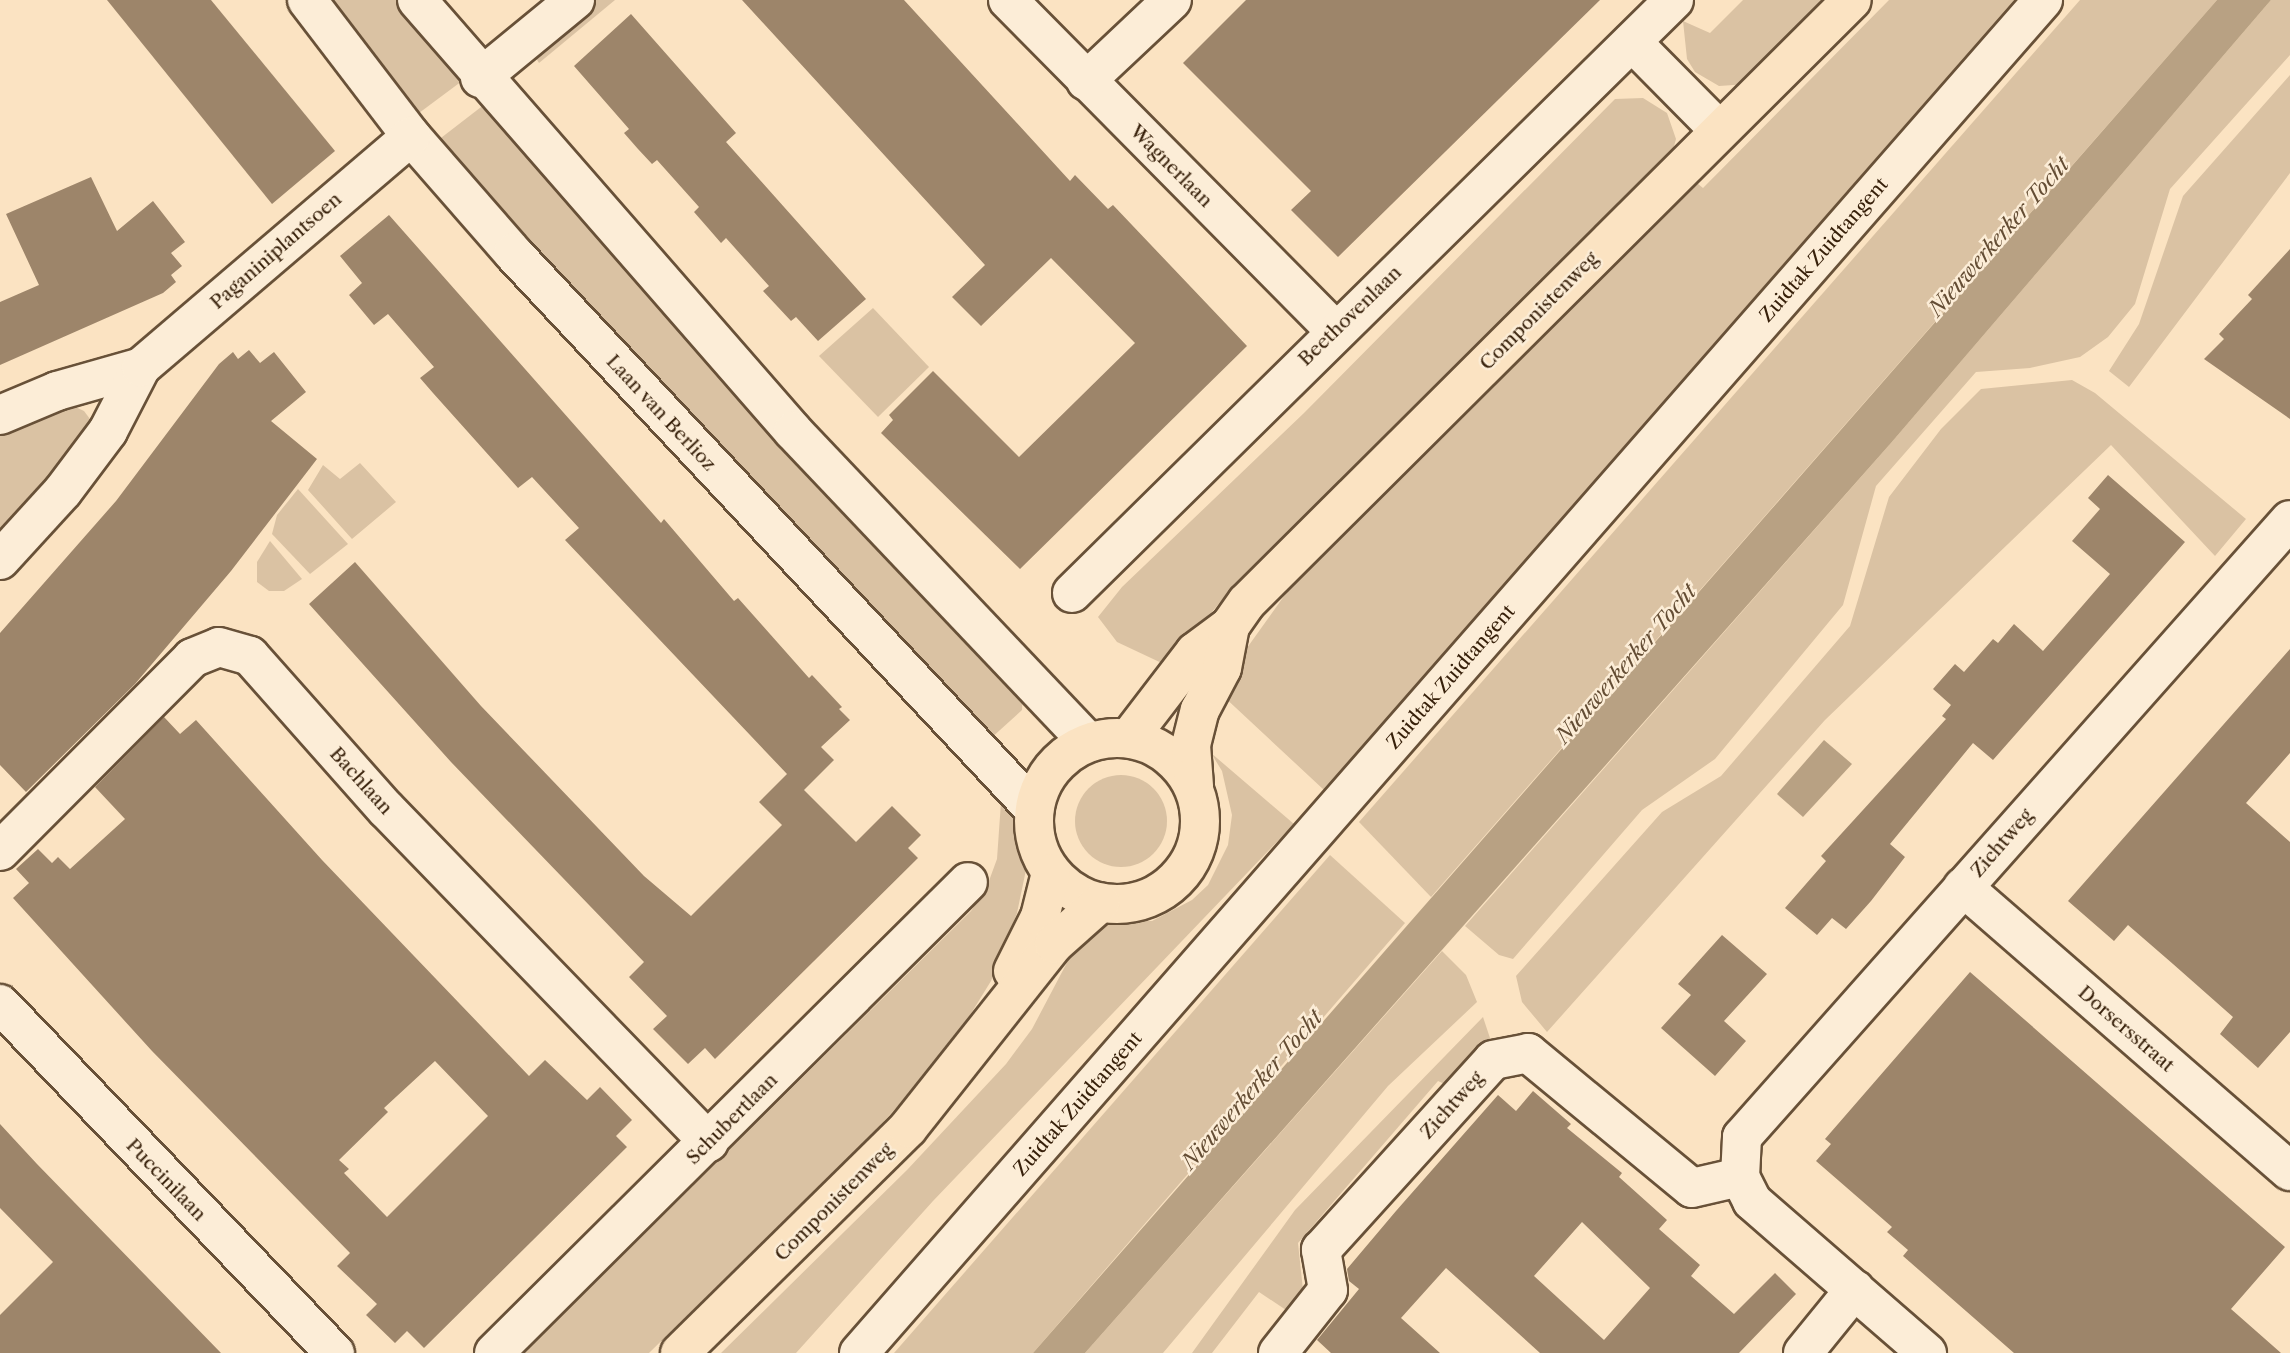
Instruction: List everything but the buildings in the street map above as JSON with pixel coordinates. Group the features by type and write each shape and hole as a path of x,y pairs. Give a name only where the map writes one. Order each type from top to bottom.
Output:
{"main road":[{"name":"Componistenweg","path":"1129,738 1195,652 1230,626 1257,592 1852,0"},
{"name":"Componistenweg","path":"1194,786 1191,746 1200,710 1222,668 1230,626"},
{"path":"1129,738 1156,746 1178,762 1194,786 1202,816 1198,846 1183,874 1160,894 1130,904 1100,904 1073,892 1051,873 1036,843 1034,809 1044,780 1062,757 1088,742 1129,738"},
{"name":"Componistenweg","path":"978,1042 1040,917 1051,873"},
{"name":"Componistenweg","path":"680,1353 908,1128 1054,944 1100,904"}],"street":[{"name":"Laan van Berlioz","path":"307,0 411,136 550,293 1034,809"},
{"path":"417,0 481,78 793,431 1088,742"},
{"path":"481,78 575,0"},
{"name":"Wagnerlaan","path":"1008,0 1335,330"},
{"path":"1086,81 1172,0"},
{"name":"Beethovenlaan","path":"1072,593 1335,330 1674,0"},
{"name":"Zuidtak Zuidtangent","path":"859,1353 2043,0"},
{"path":"1632,42 1719,130"},
{"name":"Paganiniplantsoen","path":"0,560 63,491 108,431 141,367 411,136"},
{"name":"Paganiniplantsoen","path":"0,415 57,391 141,367"},
{"name":"Zichtweg","path":"1278,1353 1328,1290 1321,1250 1493,1060 1528,1053 1692,1188 1741,1177 1742,1137 2290,520"},
{"name":"Bachlaan","path":"0,852 192,658 219,647 250,656 414,839 709,1142"},
{"name":"Schubertlaan","path":"494,1353 968,882"},
{"name":"Dorsersstraat","path":"1963,887 2285,1157"},
{"name":"Puccinilaan","path":"0,1004 335,1353"},
{"path":"1741,1177 1752,1201 1927,1353"},
{"path":"1803,1353 1855,1289"}],"shaded area":[{"path":"326,0 398,0 462,81 415,116"},
{"path":"595,0 615,0 539,63 533,53"},
{"path":"1743,0 1832,0 1748,84 1719,86 1695,72 1687,59 1683,21 1710,33"},
{"path":"1889,0 2014,0 1324,790 1221,694 1229,673 1292,585 1334,544 1322,499 1234,585 1168,666 1117,642 1098,617 1122,587 1304,413 1615,99 1643,98 1667,113 1676,139 1670,161 1703,188"},
{"path":"2080,0 2217,0 1431,897 1359,822"},
{"path":"2217,0 2271,0 1891,443 1085,1353 1033,1353"},
{"path":"2271,0 2290,0 2290,55 2170,189 2135,304 2108,337 2080,357 2030,368 1976,372 1876,486 1843,605 1715,759 1642,810 1513,959 1499,955 1465,926 1891,443"},
{"path":"2290,75 2290,173 2129,387 2109,371 2139,324 2183,196"},
{"path":"485,104 1023,689 1022,710 989,740 662,393 437,141"},
{"path":"873,308 929,367 878,417 819,356"},
{"path":"2072,380 2095,393 2246,519 2215,556 2111,445 1825,720 1547,1032 1522,1002 1516,976 1662,812 1721,776 1850,626 1889,497 1941,429 1981,389"},
{"path":"69,404 84,411 93,423 0,545 0,430"},
{"path":"360,463 396,502 352,539 308,490 323,465 340,479"},
{"path":"298,489 348,544 310,574 272,534 277,515"},
{"path":"270,541 302,579 284,591 269,591 257,582 257,562"},
{"path":"1824,740 1852,764 1803,817 1777,794"},
{"path":"1211,753 1294,824 933,1201 796,1353 721,1353 907,1170 1006,1064 1032,1029 1071,955 1102,922 1152,921 1192,900 1208,885 1228,845 1232,815 1222,771"},
{"path":"1121,775 1138,779 1153,789 1163,804 1167,821 1163,838 1153,853 1138,863 1121,867 1104,863 1089,853 1079,838 1075,821 1079,804 1089,789 1104,779"},
{"path":"1001,802 1015,813 1016,835 1027,865 1017,913 991,981 946,1054 871,1135 649,1353 524,1353 971,911 986,889 997,859"},
{"path":"1330,855 1405,923 1033,1353 894,1353"},
{"path":"1442,951 1466,975 1477,1002 1388,1086 1163,1353 1085,1353"},
{"path":"1483,1017 1490,1038 1451,1087 1438,1081 1298,1243 1303,1290 1286,1310 1259,1292 1212,1353 1192,1353 1295,1210"}],"water label":[{"name":"Nieuwerkerker Tocht","path":"1999,237"},
{"name":"Nieuwerkerker Tocht","path":"1626,664"},
{"name":"Nieuwerkerker Tocht","path":"1252,1090"}]}
